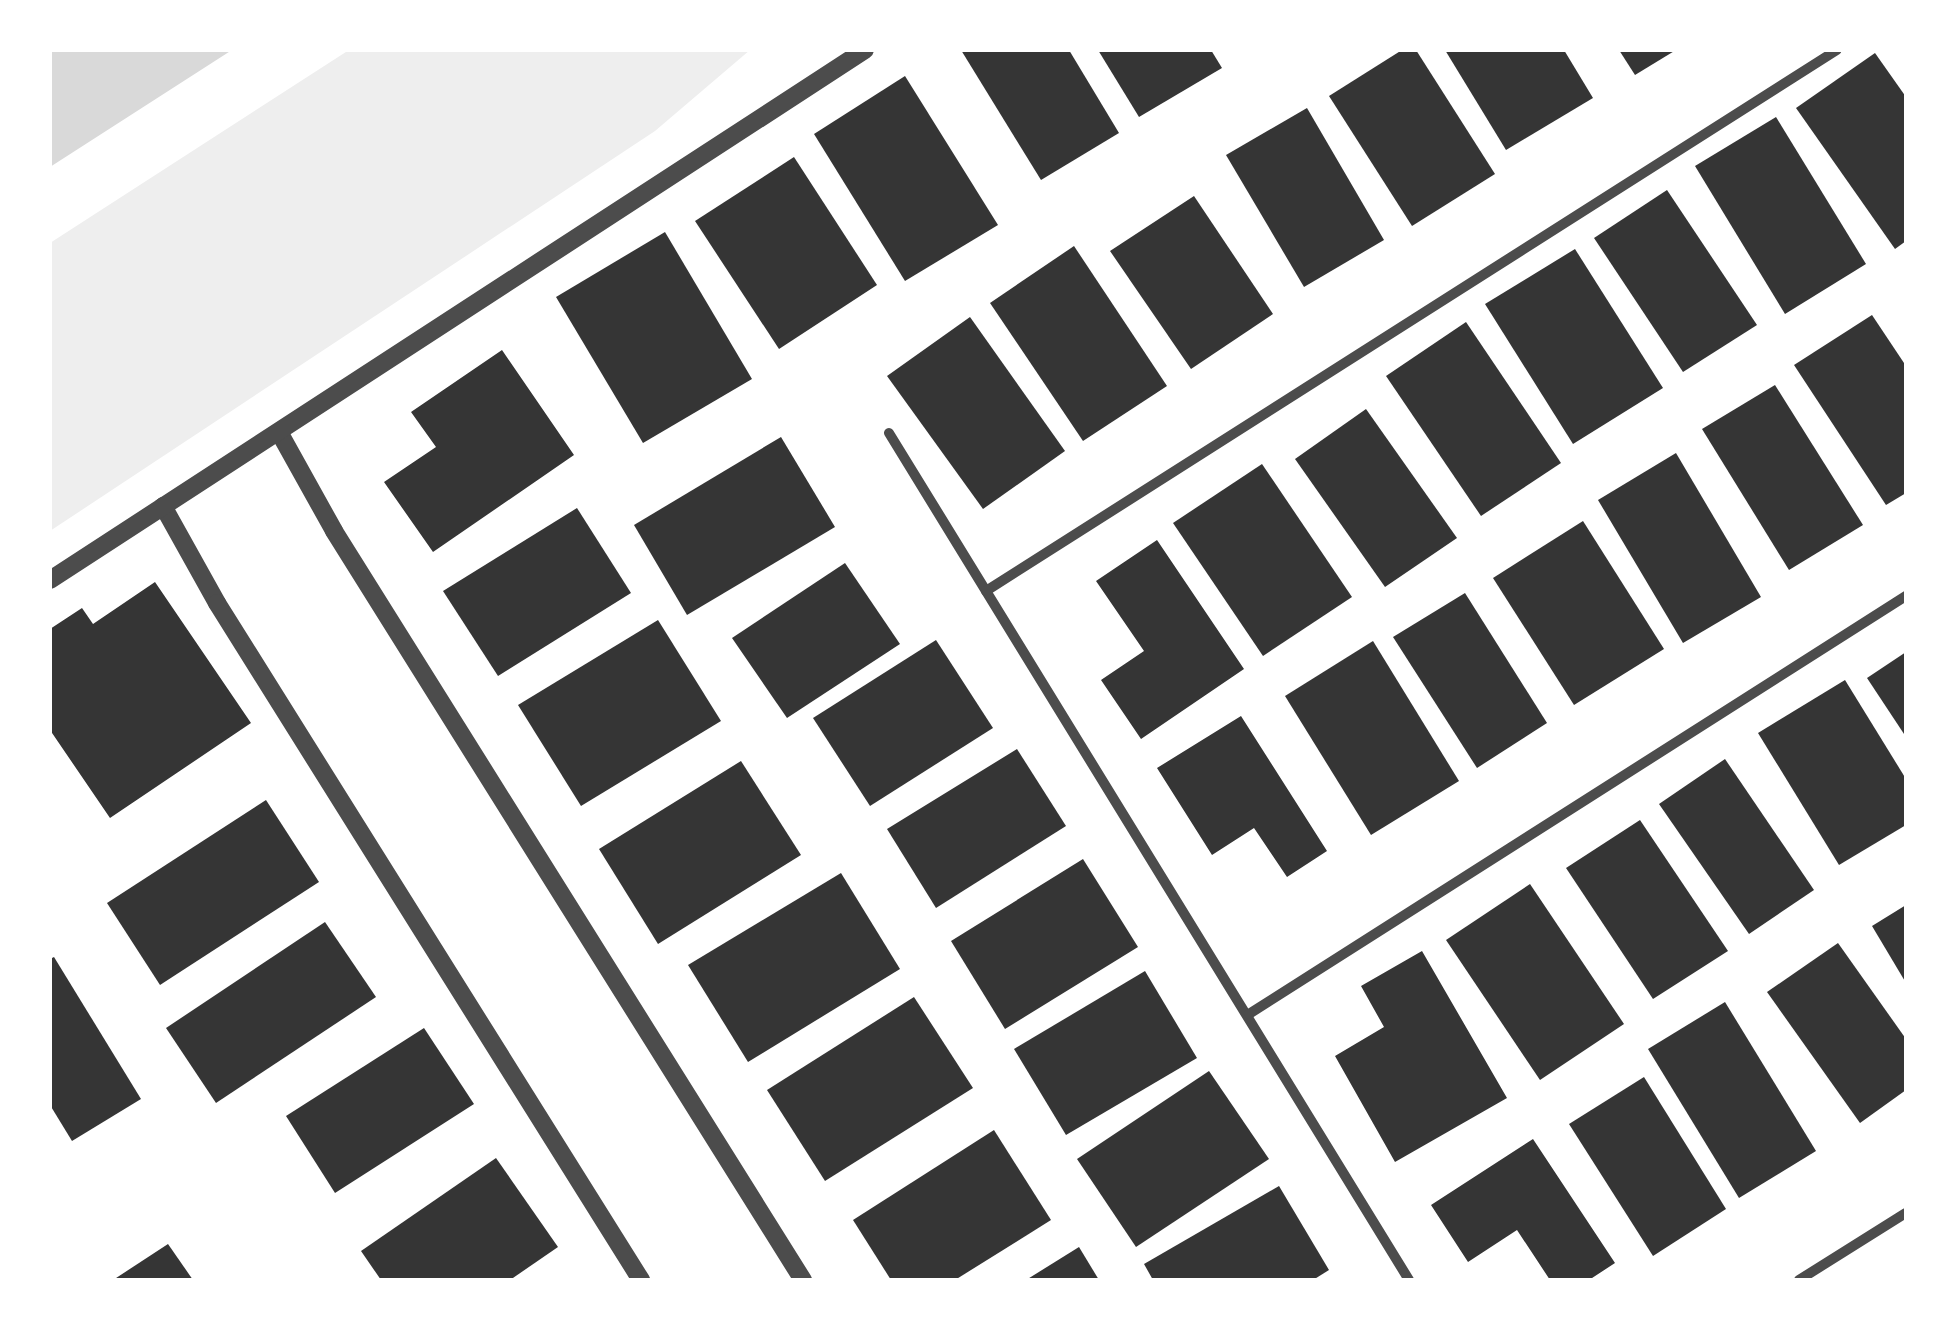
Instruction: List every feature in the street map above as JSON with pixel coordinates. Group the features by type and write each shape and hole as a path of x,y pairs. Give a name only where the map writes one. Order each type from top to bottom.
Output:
{"street":[{"path":"50,580 865,50"},
{"path":"986,591 1837,50"},
{"path":"279,432 334,530 802,1280"},
{"path":"888,433 1249,1014 1409,1280"},
{"path":"163,506 218,603 642,1280"},
{"path":"1249,1014 1906,596"},
{"path":"1798,1280 1906,1213"}],"shaded area":[{"path":"50,50 232,50 50,167"},
{"path":"349,50 750,50 655,131 50,531 50,243"}],"building":[{"path":"961,50 1069,50 1119,133 1041,180"},
{"path":"1098,50 1211,50 1222,68 1139,117"},
{"path":"1402,50 1416,50 1495,174 1412,226 1329,96"},
{"path":"1445,50 1564,50 1593,98 1506,150"},
{"path":"1619,50 1676,50 1635,75"},
{"path":"1875,53 1906,97 1906,241 1895,249 1796,108"},
{"path":"905,76 998,225 905,281 814,134"},
{"path":"1307,108 1384,240 1304,287 1226,155"},
{"path":"1776,117 1866,264 1785,314 1695,166"},
{"path":"794,157 877,285 779,349 695,221"},
{"path":"1667,190 1757,325 1683,372 1594,238"},
{"path":"1194,196 1273,314 1191,369 1110,251"},
{"path":"665,232 752,379 643,443 556,297"},
{"path":"1074,246 1167,386 1083,441 990,303"},
{"path":"1575,249 1663,388 1573,444 1485,304"},
{"path":"1872,315 1906,366 1906,493 1886,505 1794,365"},
{"path":"970,317 1065,451 983,509 887,376"},
{"path":"1466,322 1561,463 1481,516 1386,376"},
{"path":"502,350 574,455 433,552 384,482 436,447 411,412"},
{"path":"1775,385 1863,525 1789,570 1702,429"},
{"path":"1366,409 1457,538 1385,587 1295,459"},
{"path":"781,437 835,527 687,615 634,525"},
{"path":"1676,453 1761,597 1683,643 1598,500"},
{"path":"1262,464 1352,597 1263,656 1173,523"},
{"path":"577,508 631,593 498,676 443,591"},
{"path":"1583,521 1664,649 1574,705 1493,578"},
{"path":"1157,540 1244,669 1141,739 1101,680 1144,651 1096,581"},
{"path":"845,563 900,644 787,718 732,638"},
{"path":"155,582 251,723 110,818 50,730 50,629 82,608 93,624"},
{"path":"1465,593 1547,723 1477,768 1393,637"},
{"path":"658,620 721,721 581,806 518,705"},
{"path":"936,640 993,728 870,806 813,718"},
{"path":"1373,641 1459,781 1371,835 1285,696"},
{"path":"1906,652 1906,737 1867,678"},
{"path":"1845,680 1906,779 1906,825 1839,865 1758,733"},
{"path":"1241,716 1327,851 1287,877 1254,828 1212,855 1157,768"},
{"path":"1017,749 1066,826 936,908 887,829"},
{"path":"1725,759 1814,890 1749,934 1659,804"},
{"path":"741,761 801,855 658,944 599,849"},
{"path":"266,800 319,882 160,985 107,903"},
{"path":"1640,820 1728,951 1653,999 1566,868"},
{"path":"1083,859 1138,947 1005,1029 951,941"},
{"path":"841,873 900,969 748,1062 688,965"},
{"path":"1530,884 1624,1024 1540,1080 1446,940"},
{"path":"1906,905 1906,983 1872,926"},
{"path":"325,922 376,997 216,1103 166,1028"},
{"path":"1838,943 1906,1039 1906,1090 1860,1123 1767,992"},
{"path":"1422,951 1507,1098 1395,1162 1335,1056 1384,1027 1361,986"},
{"path":"54,957 141,1099 72,1141 50,1105 50,959"},
{"path":"1145,971 1197,1058 1066,1135 1014,1049"},
{"path":"914,997 973,1088 825,1181 767,1090"},
{"path":"1725,1002 1816,1151 1739,1198 1648,1049"},
{"path":"424,1028 474,1104 335,1193 286,1116"},
{"path":"1209,1071 1269,1159 1136,1247 1077,1159"},
{"path":"1644,1077 1726,1209 1653,1256 1569,1124"},
{"path":"994,1130 1051,1220 955,1280 891,1280 853,1220"},
{"path":"1533,1139 1615,1263 1589,1280 1550,1280 1517,1230 1468,1262 1431,1205"},
{"path":"496,1158 558,1247 510,1280 381,1280 361,1251"},
{"path":"1279,1186 1329,1270 1313,1280 1153,1280 1144,1264"},
{"path":"168,1244 193,1280 113,1280"},
{"path":"1079,1247 1099,1280 1026,1280"}]}
